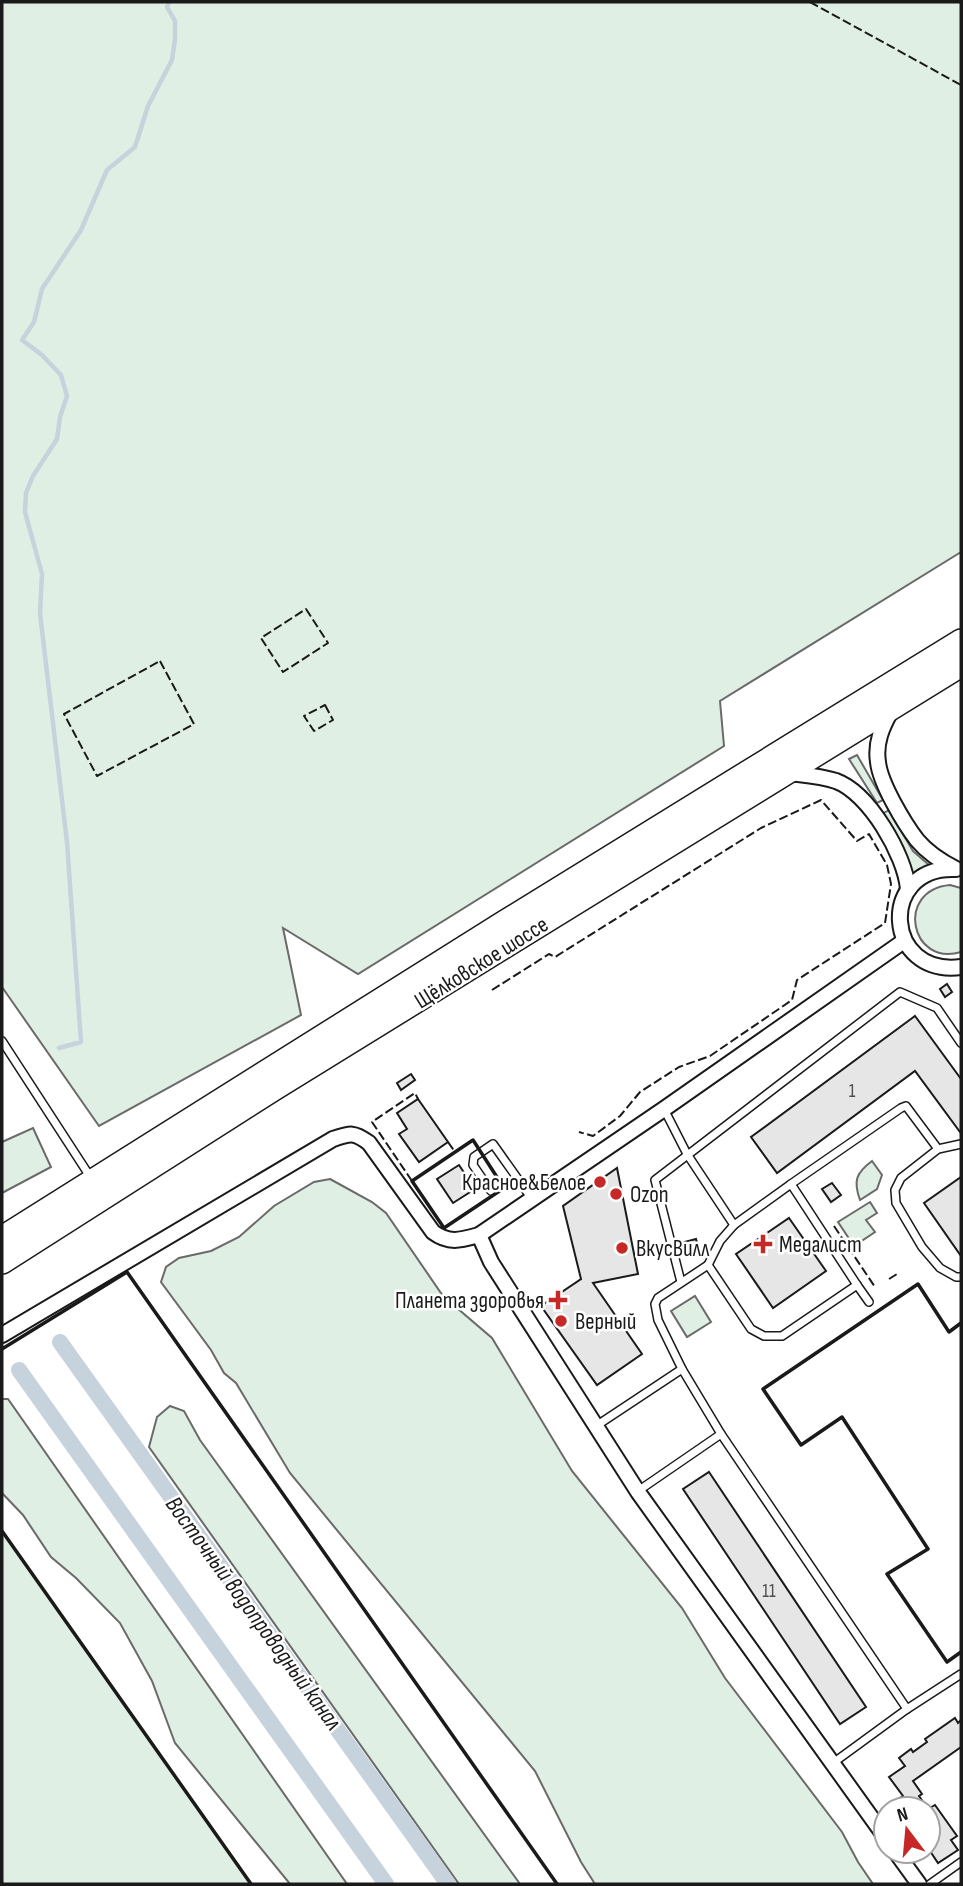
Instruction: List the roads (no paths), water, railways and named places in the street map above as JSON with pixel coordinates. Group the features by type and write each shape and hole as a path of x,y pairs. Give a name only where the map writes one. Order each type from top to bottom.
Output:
{"main road":[{"name":"Щёлковское шоссе","path":"2,1238 505,922 961,641"},
{"name":"Щёлковское шоссе","path":"2,1262 275,1088 961,665"}],"street":[{"path":"893,708 882,728 878,746 880,775 917,841 944,863 958,870"},
{"path":"788,773 837,781 854,790 874,812 900,858 907,876 908,889"},
{"path":"958,870 942,869 918,880 908,889 899,915 904,941 914,954 927,964 943,968 961,967"},
{"path":"2,1335 333,1139 348,1133 358,1135 369,1143 433,1232 445,1239 457,1241 479,1235 904,941"},
{"path":"479,1235 491,1262 638,1492 872,1819"},
{"path":"905,1865 919,1884"}],"lane":[{"path":"681,1282 655,1180 900,992 937,1008 961,1043"},
{"path":"2,1041 93,1181"},
{"path":"907,1709 721,1434 682,1369 658,1320 655,1304 658,1298 708,1265 720,1241 734,1225 901,1108 906,1106 938,1149"},
{"path":"664,1109 687,1154 734,1225"},
{"path":"491,1191 472,1161 493,1144 531,1199"},
{"path":"961,1144 938,1149 901,1178 895,1190 896,1203 922,1247 940,1268 961,1278"},
{"path":"791,1184 869,1302"},
{"path":"708,1265 751,1329 764,1336 782,1336 857,1285"},
{"path":"595,1426 682,1369"},
{"path":"638,1492 721,1434"},
{"path":"833,1763 961,1674"},
{"path":"930,1884 961,1862"}],"waterway":[{"path":"59,1048 81,1042 67,842 40,613 42,574 25,512 26,493 33,476 57,439 67,396 61,375 42,355 22,340 34,322 42,289 81,230 107,170 135,147 148,106 172,60 175,21 167,7 169,2"},
{"name":"Восточный водопроводный канал","path":"60,1342 448,1884"},
{"name":"Восточный водопроводный канал","path":"19,1370 386,1884"}],"place":[{"name":"Красное&Белое","path":"600,1182"},
{"name":"Ozon","path":"616,1194"},
{"name":"Медалист","path":"763,1244"},
{"name":"ВкусВилл","path":"622,1248"},
{"name":"Планета здоровья","path":"558,1300"},
{"name":"Верный","path":"561,1321"}]}
